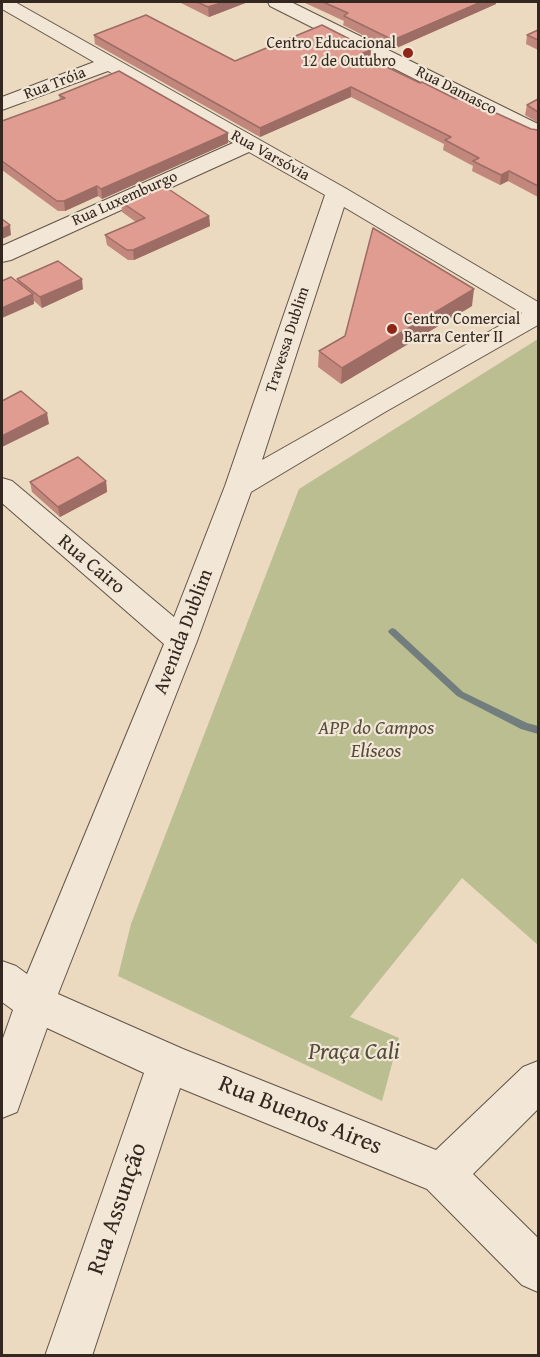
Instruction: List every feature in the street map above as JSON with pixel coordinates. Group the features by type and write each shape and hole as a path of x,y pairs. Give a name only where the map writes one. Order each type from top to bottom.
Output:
{"street":[{"name":"Rua Varsóvia","path":"2,2 337,193 538,314"},
{"name":"Rua Damasco","path":"278,2 538,132"},
{"name":"Rua Tróia","path":"2,104 108,64"},
{"name":"Rua Luxemburgo","path":"2,255 248,144"},
{"name":"Travessa Dublim","path":"239,486 337,193"},
{"path":"239,486 538,314"},
{"name":"Avenida Dublim","path":"2,1098 35,1003 181,641 239,486"},
{"name":"Rua Cairo","path":"2,488 181,641"},
{"name":"Rua Buenos Aires","path":"2,979 35,1003 168,1063 442,1174 538,1269"},
{"name":"Rua Assunção","path":"68,1356 168,1063"},
{"path":"442,1174 538,1081"}],"green space":[{"name":"APP do Campos Elíseos","path":"538,339 538,945 462,878 350,1017 399,1038 382,1101 118,976 131,924 299,489"}],"building":[{"path":"197,2 224,2 208,7"},
{"path":"323,2 481,2 393,40 344,16 348,13"},
{"path":"146,15 235,61 322,25 371,50 360,54 456,99 461,97 531,129 538,130 538,186 509,171 501,175 473,161 479,158 445,140 451,137 351,87 260,128 94,35"},
{"path":"538,30 538,40 527,35"},
{"path":"119,71 228,133 101,189 97,186 64,201 57,201 2,161 2,121 65,98 59,95"},
{"path":"538,99 538,112 527,105"},
{"path":"161,184 209,216 133,250 127,250 105,235 145,218 121,202"},
{"path":"2,219 10,225 2,229"},
{"name":"Centro Comercial Barra Center II","path":"373,228 474,289 342,368 319,351 345,336"},
{"path":"58,261 82,279 40,297 17,279"},
{"path":"11,277 33,294 2,308 2,281"},
{"path":"21,391 47,413 2,436 2,401"},
{"path":"78,457 106,481 58,507 30,482"}],"waterway":[{"path":"392,631 460,694 524,726 538,730"}],"place":[{"name":"Centro Educacional 12 de Outubro","path":"408,53"},
{"name":"Centro Comercial Barra Center II","path":"392,329"}],"park label":[{"name":"Praça Cali","path":"354,1053"}]}
